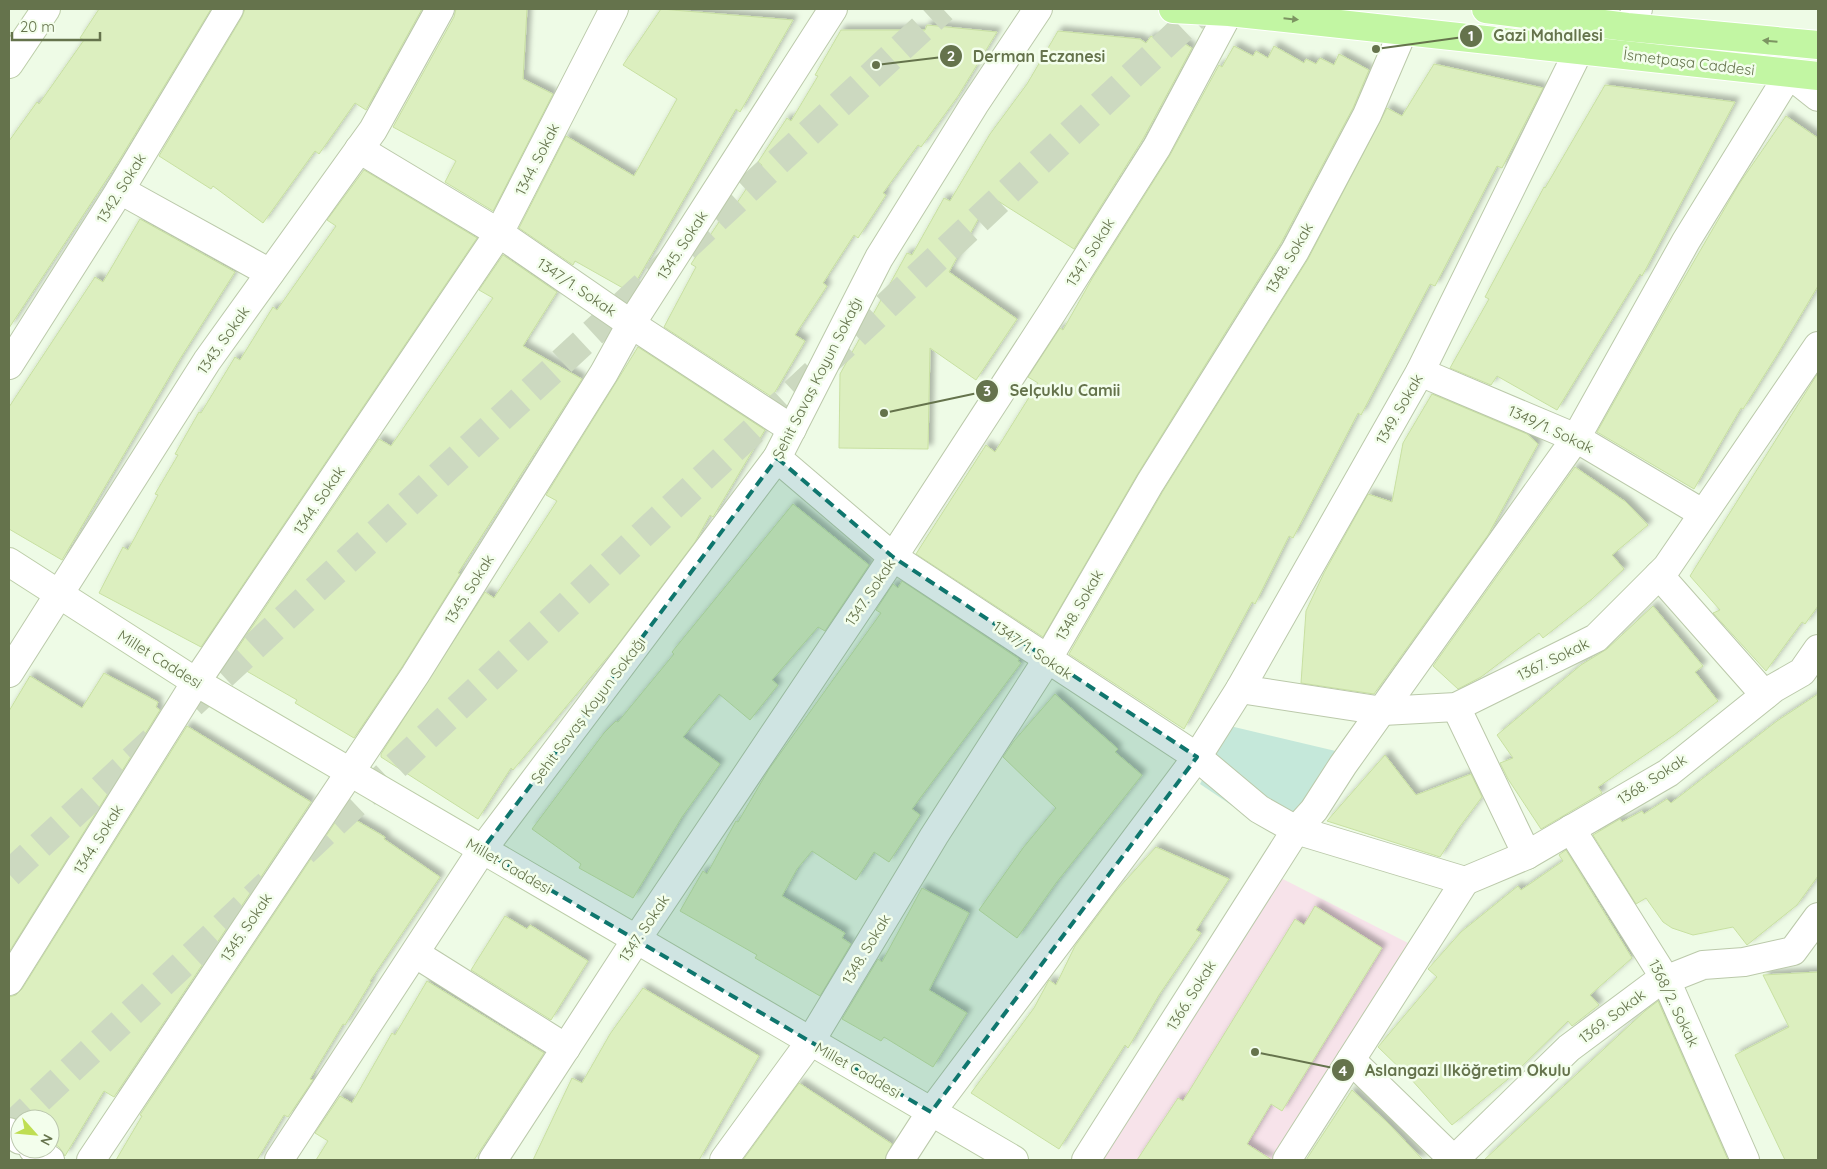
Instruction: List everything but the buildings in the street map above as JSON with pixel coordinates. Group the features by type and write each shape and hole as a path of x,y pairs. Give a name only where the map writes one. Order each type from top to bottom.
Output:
{"main road":[{"name":"İsmetpaşa Caddesi","path":"1173,9 1230,10 1403,31 1818,76"},
{"name":"İsmetpaşa Caddesi","path":"1486,9 1632,18 1818,45"}],"street":[{"path":"9,64 46,9"},
{"name":"1342. Sokak","path":"9,365 120,190 229,9"},
{"name":"1343. Sokak","path":"9,673 207,361 373,130 440,9"},
{"name":"1344. Sokak","path":"9,982 196,682 499,233 614,9"},
{"name":"1345. Sokak","path":"91,1160 415,675 604,373 632,324 832,9"},
{"name":"Şehit Savaş Koyun Sokağı","path":"279,1160 416,954 482,850 777,458 879,258 974,105 1038,9"},
{"name":"1347. Sokak","path":"493,1160 636,940 893,557 1156,147 1230,10"},
{"name":"1348. Sokak","path":"724,1160 810,1042 934,836 1047,660 1150,483 1295,251 1367,115 1403,31"},
{"name":"1349. Sokak","path":"900,1160 931,1112 1197,757 1240,689 1420,372 1579,50"},
{"path":"1789,74 1818,97"},
{"name":"1366. Sokak","path":"1086,1160 1296,830 1314,810 1343,765 1576,438 1686,241 1789,74"},
{"name":"1347/1. Sokak","path":"359,149 499,233 632,324 792,429"},
{"path":"120,190 270,273"},
{"name":"1367. Sokak","path":"1240,689 1383,711 1456,707 1596,638 1659,575 1818,346"},
{"name":"1349/1. Sokak","path":"1420,372 1576,438 1702,513"},
{"name":"1347/1. Sokak","path":"777,458 893,557 1197,757 1259,809 1296,830 1465,881"},
{"name":"Millet Caddesi","path":"9,562 196,682 1014,1160"},
{"path":"1659,575 1765,695"},
{"name":"1368. Sokak","path":"1465,881 1527,855 1668,773 1765,695 1810,677 1818,649"},
{"path":"1456,707 1527,855"},
{"name":"1368/2. Sokak","path":"1572,829 1666,980 1745,1160"},
{"path":"1286,1160 1465,881"},
{"name":"1369. Sokak","path":"1351,1060 1454,1160 1569,1048 1655,984 1703,965 1744,962 1793,951 1816,928"},
{"path":"416,954 566,1048"}],"highlighted area":[{"path":"777,458 893,557 1197,757 931,1112 482,850"}],"shaded area":[{"path":"1277,876 1408,943 1276,1160 1102,1160"}],"green space":[{"path":"1230,726 1344,753 1283,840 1200,784"}],"tunnel":[{"path":"192,704 943,9"},
{"path":"304,852 1203,9"},
{"path":"9,874 157,737"},
{"path":"9,1128 268,884"}],"place":[{"name":"Gazi Mahallesi","path":"1376,49"},
{"name":"Derman Eczanesi","path":"876,65"},
{"name":"Selçuklu Camii","path":"884,413"},
{"name":"Aslangazi Ilköğretim Okulu","path":"1255,1052"}]}
